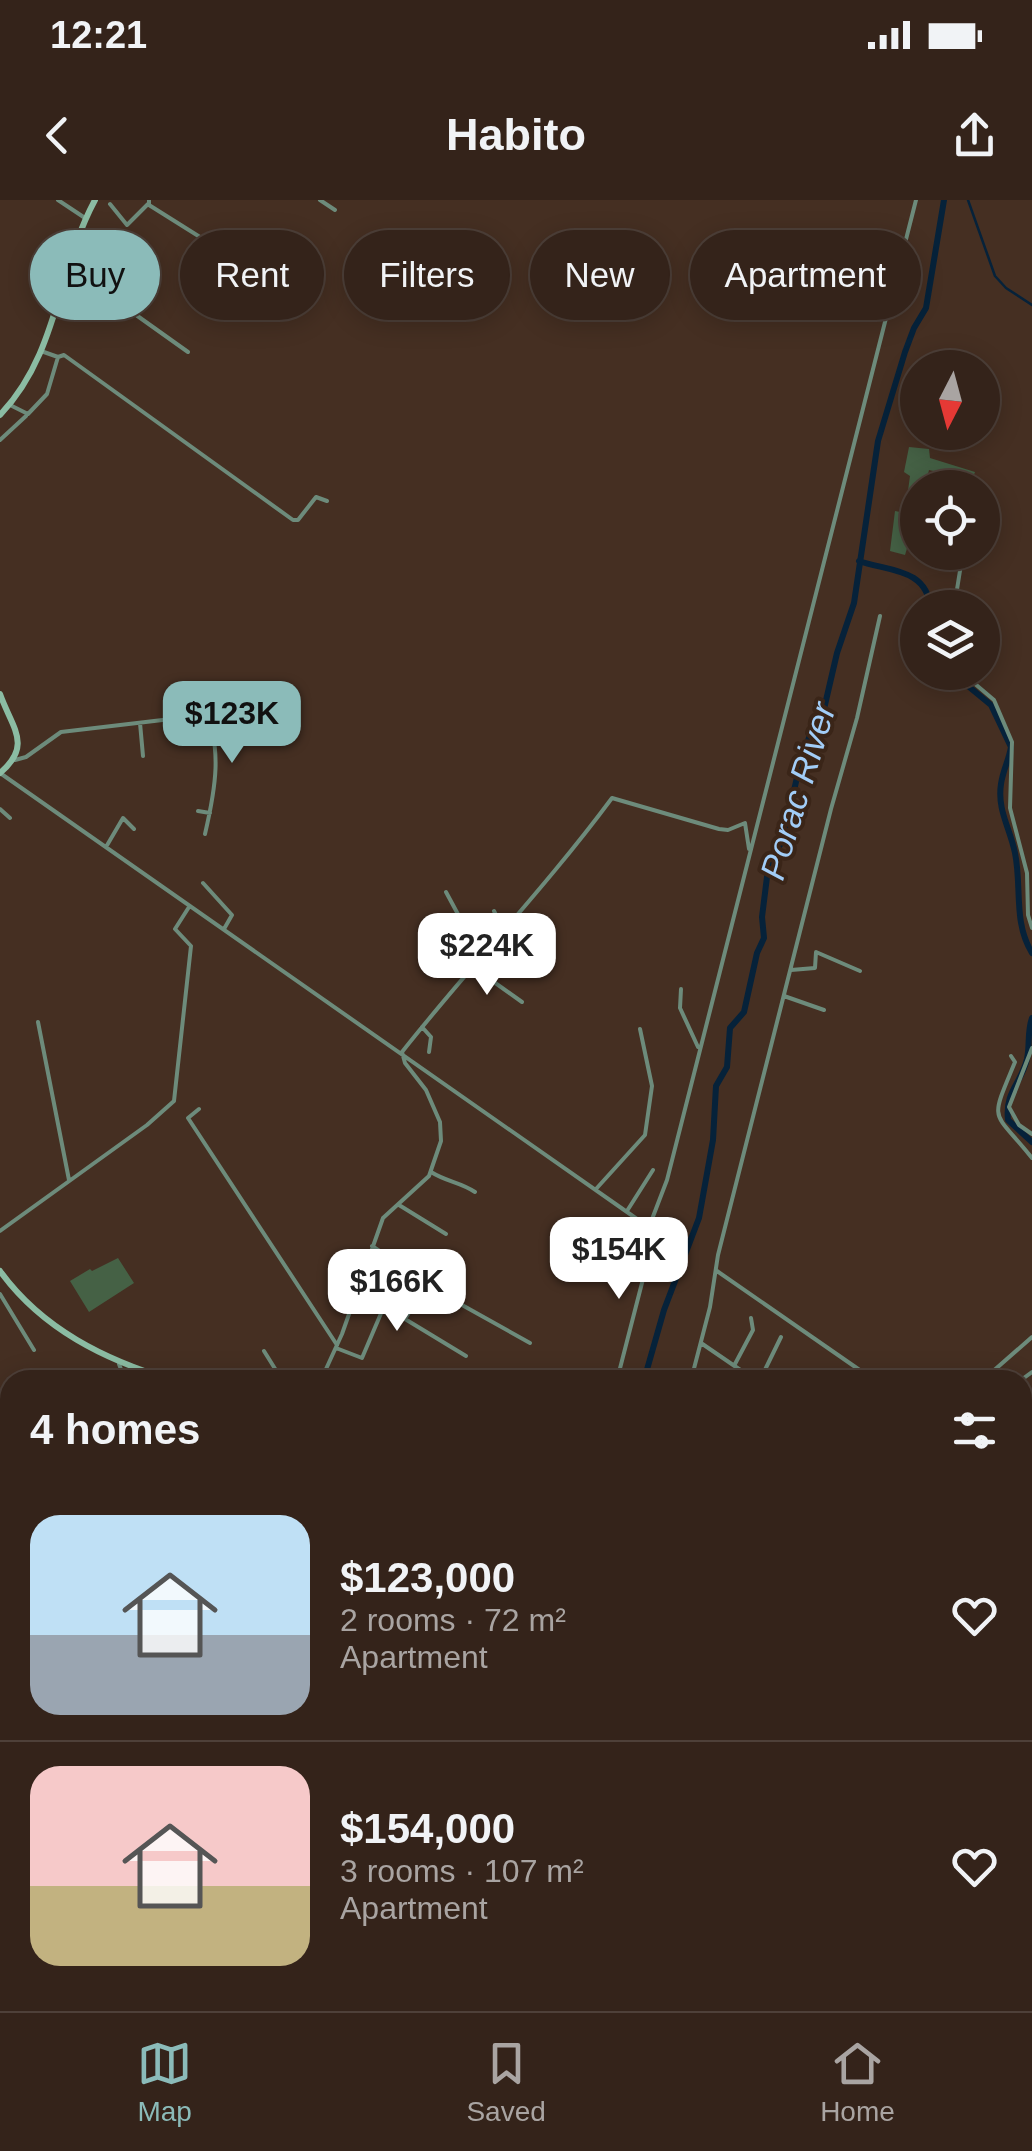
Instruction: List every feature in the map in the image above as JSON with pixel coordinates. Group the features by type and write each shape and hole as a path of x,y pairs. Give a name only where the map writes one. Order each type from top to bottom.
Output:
{"street":[{"path":"58,200 85,218"},
{"path":"81,230 95,200"},
{"path":"320,200 336,210"},
{"path":"620,1370 643,1279 648,1226 667,1180 916,200"},
{"path":"110,204 127,225 148,202 192,230"},
{"path":"0,415 10,405 41,350 53,320"},
{"path":"143,320 188,352"},
{"path":"41,350 58,358"},
{"path":"0,440 46,394 58,358 64,354 292,520 297,521 316,497 327,501"},
{"path":"10,405 28,414"},
{"path":"694,1370 721,1243 820,850 858,718 880,616"},
{"path":"238,689 171,720 61,732 0,773 648,1226"},
{"path":"980,690 994,700 1012,742 1010,808 1027,873 1032,928"},
{"path":"0,694 16,737 15,760"},
{"path":"202,705 213,732 216,758 205,834"},
{"path":"140,723 143,756"},
{"path":"402,1052 612,798 719,829 728,830 745,822 750,854"},
{"path":"0,809 10,818"},
{"path":"198,811 210,813"},
{"path":"106,848 123,818 134,829"},
{"path":"203,884 232,915 224,929"},
{"path":"446,892 481,957"},
{"path":"0,1231 147,1125 174,1101 191,946 175,929 190,906"},
{"path":"494,911 504,931"},
{"path":"791,970 815,968 816,952 860,971"},
{"path":"473,967 522,1002"},
{"path":"682,988 680,1008 699,1052"},
{"path":"784,996 824,1010"},
{"path":"38,1022 69,1180"},
{"path":"422,1026 431,1037 429,1052"},
{"path":"596,1189 641,1140 646,1129 652,1086 640,1029"},
{"path":"1032,1048 1009,1107 1019,1126 1032,1134"},
{"path":"326,1370 383,1218 418,1189 430,1172 441,1142 440,1122 423,1084 405,1063 402,1052"},
{"path":"1011,1056 1015,1062 998,1099 998,1113 1001,1125 1032,1158"},
{"path":"199,1110 188,1118 336,1347 362,1358 382,1311 405,1318 466,1356"},
{"path":"626,1211 654,1170"},
{"path":"430,1172 476,1192"},
{"path":"400,1204 446,1234"},
{"path":"631,1271 636,1228 641,1221"},
{"path":"372,1246 502,1330 530,1343"},
{"path":"0,1271 26,1304 44,1318 120,1364 140,1370"},
{"path":"717,1272 859,1370"},
{"path":"405,1318 428,1283"},
{"path":"0,1294 34,1350"},
{"path":"734,1364 753,1330 751,1318"},
{"path":"994,1370 1032,1337"},
{"path":"764,1370 782,1338"},
{"path":"701,1343 743,1370"},
{"path":"264,1351 276,1370"},
{"path":"120,1364 122,1370"}],"green space":[{"path":"908,450 929,450 930,458 969,470 929,470 904,470"},
{"path":"895,511 900,512 900,554 890,551"},
{"path":"118,1258 134,1283 89,1312 70,1281"}],"waterway":[{"name":"Porac River","path":"647,1370 664,1310 699,1218 713,1140 716,1086 727,1067 730,1028 744,1012 764,938 762,917 769,861 782,842 802,756 824,709 854,603 878,441 905,352 926,308 944,200"},
{"path":"968,200 995,276 1032,305"},
{"path":"859,561 904,573 925,590"},
{"path":"973,690 991,705 1011,747 1000,793 1015,853 1022,929 1032,953"},
{"path":"1032,1018 1027,1059 1008,1110 1008,1120 1032,1142"}]}
